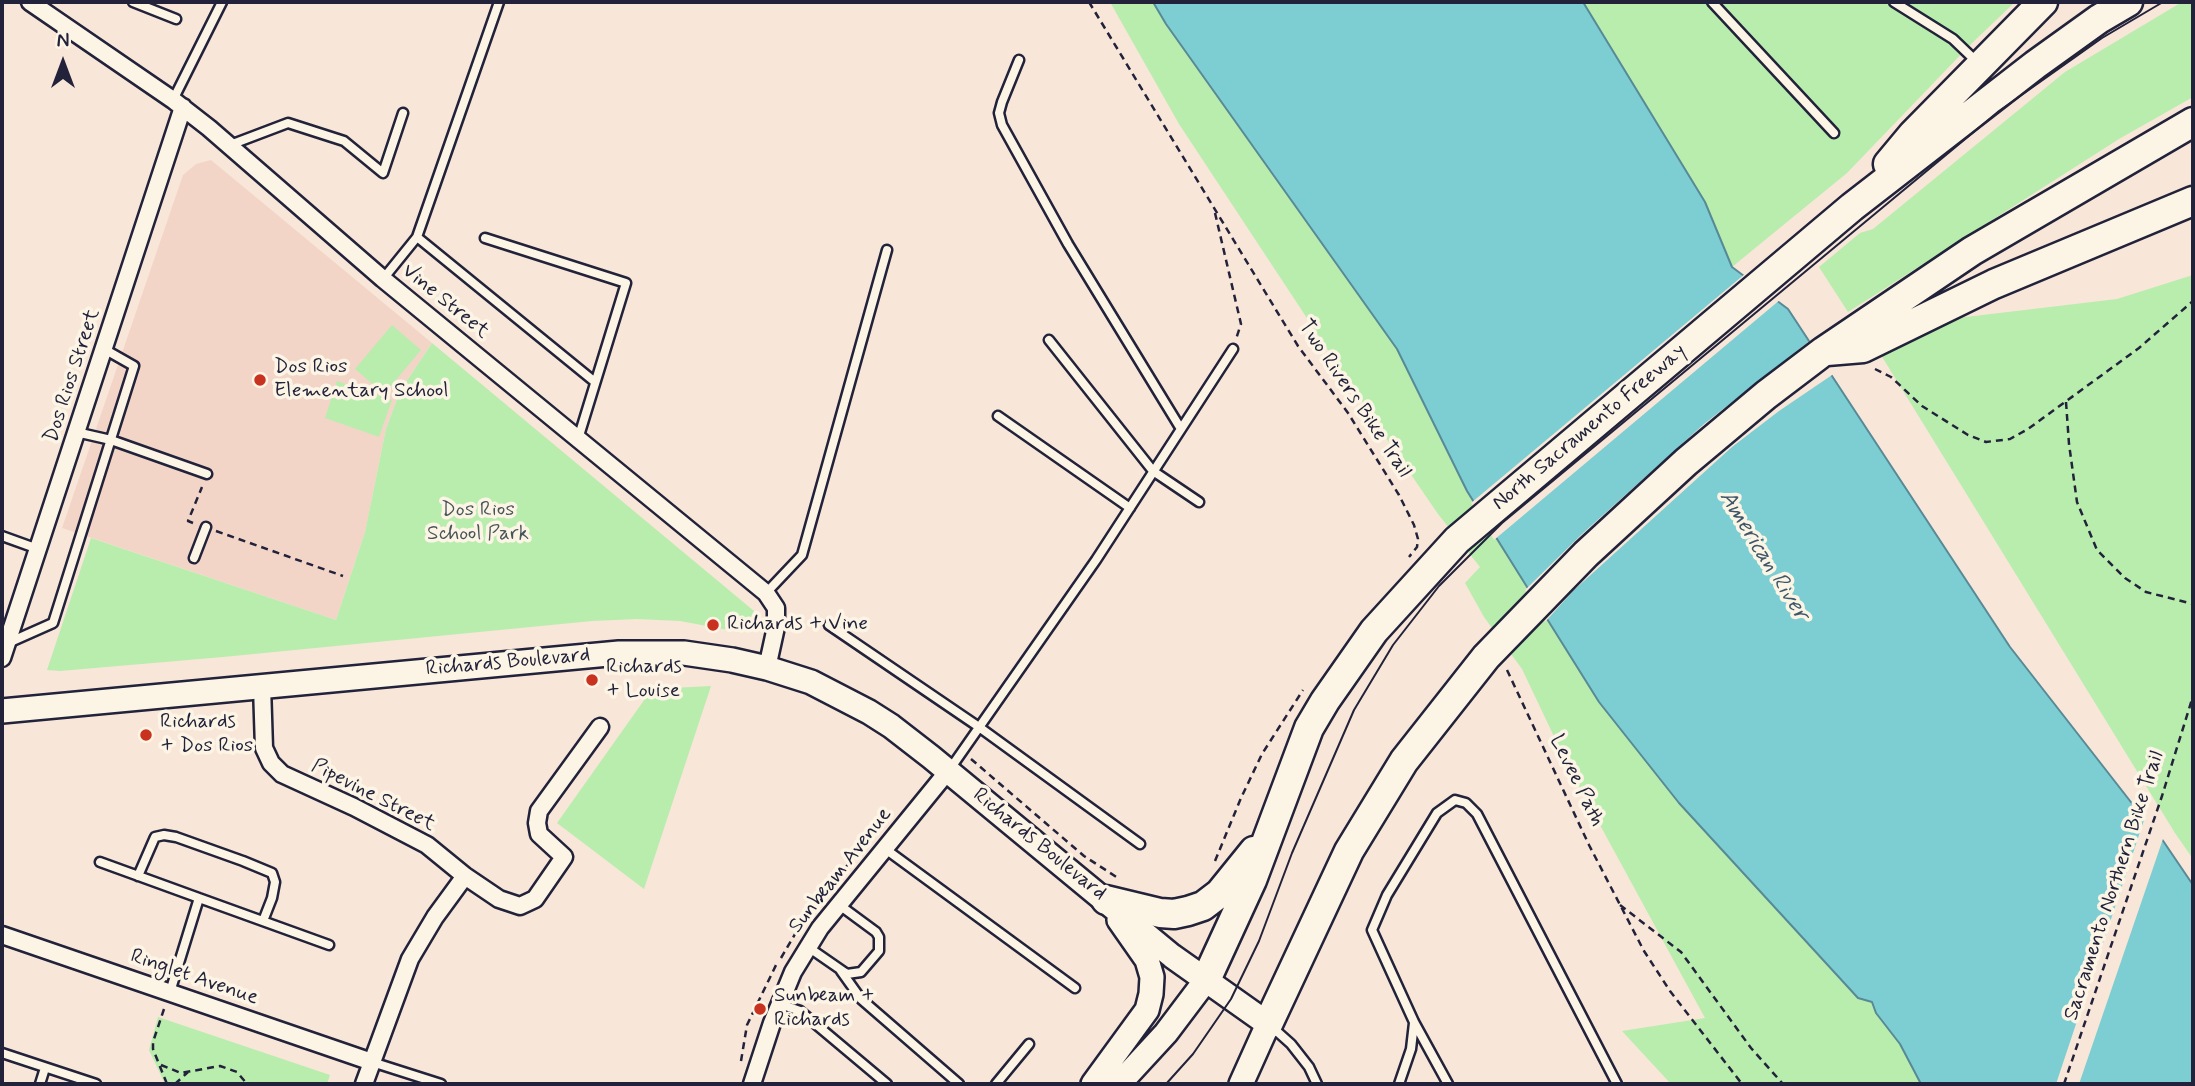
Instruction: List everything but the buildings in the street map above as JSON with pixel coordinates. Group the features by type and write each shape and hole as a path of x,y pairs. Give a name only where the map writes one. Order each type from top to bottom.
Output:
{"highway":[{"path":"1852,207 1913,134 2043,2"},
{"name":"North Sacramento Freeway","path":"1206,980 1247,891 1309,728 1374,631 1457,540 1852,207 2035,65 2099,19 2128,2"},
{"path":"1268,1024 1363,824 1417,743 1497,663 1578,563 1648,496 1766,395 1824,351 1863,348 1894,317 1972,251 2193,122"},
{"path":"1894,317 1994,284 2193,201"},
{"path":"1117,892 1160,914 1174,914 1203,906 1220,892 1269,833"}],"main road":[{"name":"Richards Boulevard","path":"2,711 635,652 684,653 767,668 811,682 869,712 1117,892 1172,956 1268,1024"},
{"path":"1093,1084 1147,1010 1152,986 1147,960 1135,945 1117,892"},
{"path":"1119,1084 1166,1033 1206,980"},
{"path":"1241,1084 1268,1024"}],"street":[{"name":"Vine Street","path":"32,2 178,104 230,145 383,279 766,593"},
{"name":"Dos Rios Street","path":"3,648 104,349 178,104"},
{"path":"766,593 776,608 776,626 767,668"},
{"name":"Pipevine Street","path":"262,686 264,748 271,763 282,774 427,845 499,899 520,906 535,899 564,858 539,834 539,811 600,727"},
{"name":"Sunbeam Avenue","path":"752,1084 793,972 808,947 838,904 948,771"},
{"path":"364,1084 410,959 435,917 466,876"},
{"name":"Ringlet Avenue","path":"2,934 372,1062"}],"lane":[{"path":"133,2 176,19"},
{"path":"178,104 222,2"},
{"path":"383,279 417,237 499,2"},
{"path":"1712,2 1834,133"},
{"path":"1894,2 1953,38 1980,65"},
{"path":"1019,60 999,113 1002,125 1068,244 1181,429"},
{"path":"230,145 288,123 344,141 383,173 403,113"},
{"path":"417,237 596,382"},
{"path":"485,238 626,283 578,439"},
{"path":"766,593 802,555 887,250"},
{"path":"1049,340 1153,471 1199,502"},
{"path":"3,648 53,623 134,366 104,349"},
{"path":"948,771 1130,508 1233,349"},
{"path":"998,416 1130,508"},
{"path":"76,432 111,440 207,474"},
{"path":"194,558 206,527"},
{"path":"2,536 38,548"},
{"path":"830,625 979,727 1140,845"},
{"path":"1448,1084 1414,1022 1372,930 1387,895 1437,813 1455,800 1466,803 1477,814 1617,1084"},
{"path":"138,876 155,837 164,835 243,861 272,873 275,881 263,921"},
{"path":"884,848 1075,988"},
{"path":"100,862 329,945"},
{"path":"170,992 199,898"},
{"path":"808,947 848,974 862,972 879,950 876,932 838,904"},
{"path":"841,971 862,999 959,1084"},
{"path":"780,1004 800,1011 887,1084"},
{"path":"1399,1084 1411,1049 1414,1022"},
{"path":"1268,1024 1291,1044 1309,1067 1317,1084"},
{"path":"996,1084 1029,1044"},
{"path":"2,1053 96,1084"},
{"path":"372,1062 441,1084"},
{"path":"40,1084 46,1068"}],"path":[{"name":"Two Rivers Bike Trail","path":"1089,2 1293,337 1348,412 1399,495 1418,539 1409,557"},
{"path":"1214,208 1241,324 1233,349"},
{"path":"1875,369 1891,377 1908,395 1947,423 1986,443 2010,439 2028,429 2139,348 2193,301"},
{"path":"2066,402 2068,444 2077,502 2097,550 2125,579 2146,592 2193,604"},
{"path":"207,474 188,521 342,576"},
{"name":"Levee Path","path":"1497,663 1529,720 1619,904 1656,971 1742,1084"},
{"path":"1214,866 1241,797 1262,754 1307,686"},
{"name":"Sacramento Northern Bike Trail","path":"2064,1084 2162,796 2193,696"},
{"path":"962,751 1084,856 1117,892"},
{"name":"Levee Path","path":"1619,904 1681,952 1751,1048 1783,1084"},
{"path":"167,1084 153,1049 153,1042 170,992"},
{"path":"159,1063 170,1070 188,1072 220,1066 237,1072 247,1084"},
{"path":"175,1084 188,1072"}],"shaded area":[{"name":"Dos Rios Elementary School","path":"211,160 432,343 400,391 386,429 365,532 336,620 62,528 183,175 196,164"}],"green space":[{"path":"1110,2 1153,2 1397,349 1467,491 1599,702 1679,803 1858,998 1872,1002 1876,1013 1900,1044 1921,1084 1671,1084 1622,1031 1705,1018 1569,768 1522,669 1484,617 1465,583 1480,567 1438,514 1388,441 1179,124"},
{"path":"1583,2 2015,2 1847,173 1732,267 1705,202"},
{"path":"2182,2 2193,2 2193,97 2119,139 1848,312 1819,267 1860,233 1873,229 2065,72"},
{"path":"2193,275 2193,859 1865,329 2117,299"},
{"path":"392,325 421,350 384,394 355,369"},
{"name":"Dos Rios School Park","path":"432,343 754,611 749,627 744,632 739,632 680,621 592,621 223,657 47,670 91,538 336,620 365,532 386,429 400,391"},
{"path":"337,381 392,400 379,437 325,418"},
{"path":"711,686 644,889 557,823 652,689"},
{"path":"158,1017 330,1075 327,1084 165,1084 149,1050"}],"water":[{"name":"American River","path":"1153,2 1583,2 1705,202 1732,267 1788,309 2010,647 2134,806 2153,826 2193,885 2193,1084 1921,1084 1900,1044 1876,1013 1872,1002 1858,998 1679,803 1599,702 1467,491 1397,349"}],"pier":[{"path":"1746,273 1781,299 1494,540 1471,503"},
{"path":"1812,339 1835,373 1732,447 1574,590 1545,622 1525,590 1582,534 1704,424"},
{"path":"2146,814 2164,836 2079,1084 2056,1084"}],"tram line":[{"path":"1166,1084 1193,1054 1231,999 1259,941 1292,853 1354,710 1393,645 1439,586 1502,523 1999,111 2102,38 2163,2"}],"place":[{"name":"Dos Rios Elementary School","path":"260,380"},
{"name":"Richards + Vine","path":"713,625"},
{"name":"Richards + Louise","path":"592,680"},
{"name":"Richards + Dos Rios","path":"146,735"},
{"name":"Sunbeam + Richards","path":"760,1009"}]}
